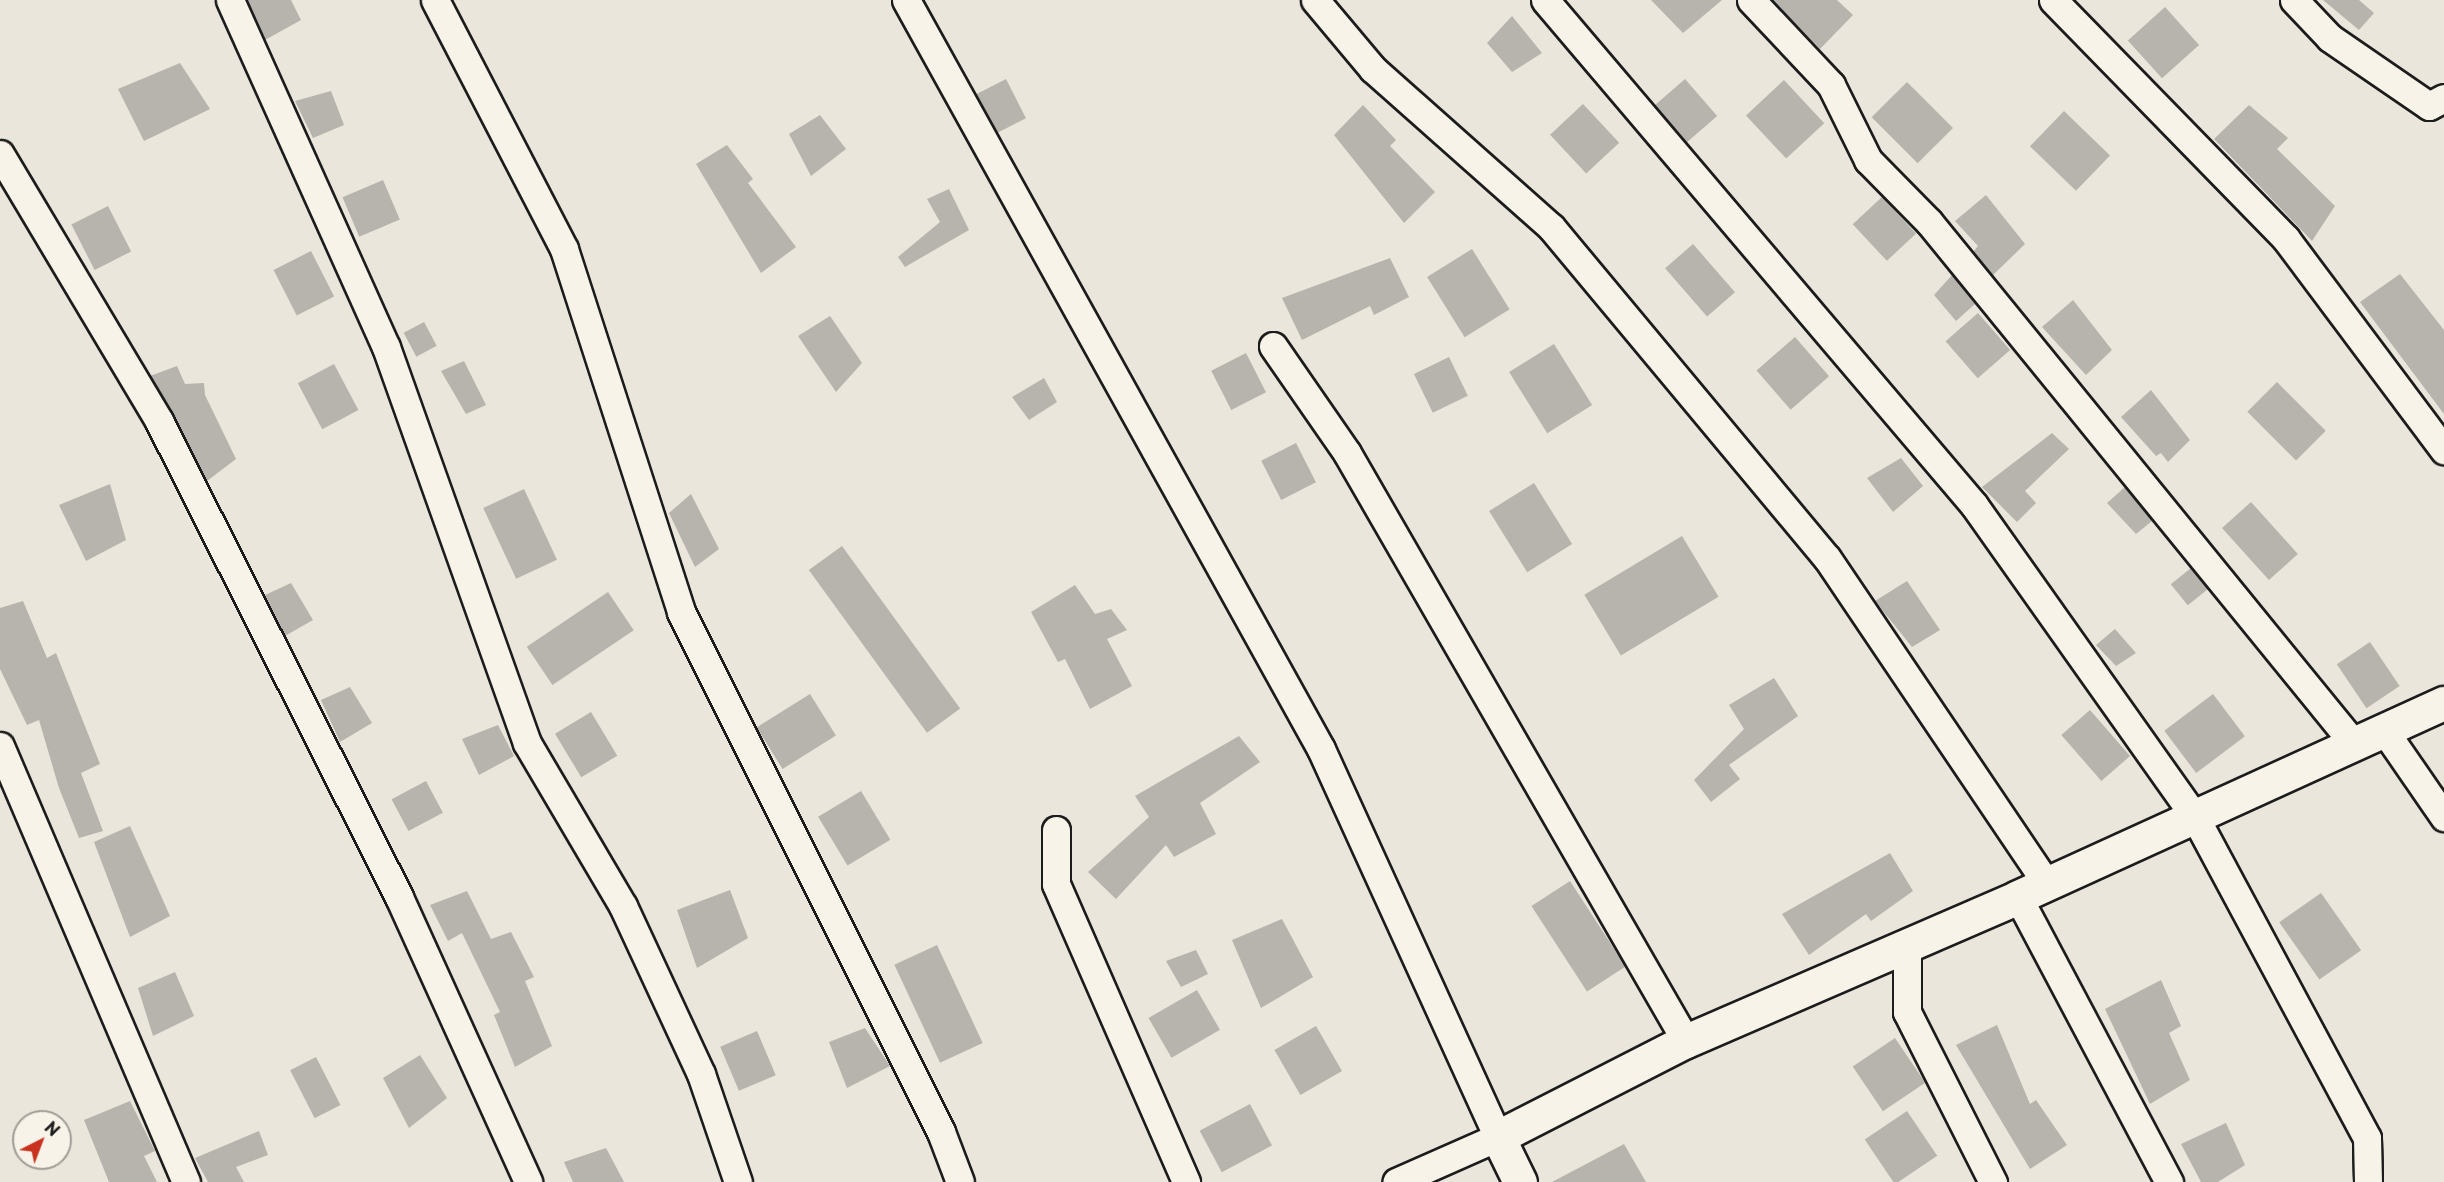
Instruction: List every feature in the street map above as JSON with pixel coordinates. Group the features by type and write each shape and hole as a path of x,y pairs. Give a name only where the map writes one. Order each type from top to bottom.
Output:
{"street":[{"path":"230,0 386,347 527,743 623,906 701,1074 738,1182"},
{"path":"435,0 564,249 681,612 941,1132 960,1182"},
{"path":"906,0 1321,748 1520,1182"},
{"path":"1315,0 1373,69 1551,227 1827,558 2047,884"},
{"path":"1545,0 1974,505 2195,817 2367,1138 2368,1182"},
{"path":"1751,0 1831,85 1868,160 1929,222 2355,745"},
{"path":"2053,0 2286,239 2444,450"},
{"path":"2294,0 2330,38 2429,106 2444,98"},
{"path":"0,154 159,421 399,897 528,1182"},
{"path":"1273,346 1347,453 1686,1041"},
{"path":"1396,1182 1498,1137 1686,1041 2018,897 2444,703"},
{"path":"2384,730 2444,817"},
{"path":"0,746 186,1182"},
{"path":"1056,830 1056,884 1186,1182"},
{"path":"2018,897 2169,1182"},
{"path":"1907,946 1907,1012 1993,1182"}],"building":[{"path":"247,0 291,0 301,20 265,40"},
{"path":"1651,0 1722,0 1683,33"},
{"path":"1773,0 1837,0 1853,15 1820,49"},
{"path":"2323,0 2359,0 2374,13 2359,30"},
{"path":"2165,7 2199,45 2162,78 2128,40"},
{"path":"1512,16 1542,53 1512,72 1487,43"},
{"path":"180,63 210,109 144,141 118,89"},
{"path":"1006,79 1026,118 997,133 977,94"},
{"path":"1685,79 1717,116 1687,142 1655,105"},
{"path":"1784,80 1824,123 1786,159 1746,115"},
{"path":"1907,82 1953,128 1918,163 1872,117"},
{"path":"331,91 344,125 313,138 295,101"},
{"path":"1583,104 1619,143 1586,173 1550,135"},
{"path":"1363,105 1396,140 1390,146 1435,192 1404,223 1334,135"},
{"path":"2249,105 2288,138 2277,149 2335,206 2312,241 2214,139"},
{"path":"2064,111 2110,155 2076,191 2030,146"},
{"path":"820,115 846,149 811,176 789,134"},
{"path":"727,145 753,179 748,183 796,247 761,273 696,164"},
{"path":"383,180 400,220 359,237 342,197"},
{"path":"949,189 969,230 905,267 898,257 940,222 927,199"},
{"path":"1986,195 2025,244 1993,275 1973,252 1978,246 1955,221"},
{"path":"1882,197 1916,234 1887,261 1853,224"},
{"path":"108,206 131,251 95,270 71,225"},
{"path":"1693,244 1735,292 1707,317 1665,268"},
{"path":"1472,249 1510,309 1465,337 1427,277"},
{"path":"311,251 334,296 297,316 274,270"},
{"path":"1390,258 1409,297 1374,315 1370,306 1302,340 1282,298"},
{"path":"2400,274 2444,330 2444,414 2360,302"},
{"path":"1952,275 1975,304 1956,321 1934,295"},
{"path":"2073,300 2112,350 2086,375 2042,327"},
{"path":"1978,313 2010,350 1978,378 1946,341"},
{"path":"830,316 862,363 836,392 798,336"},
{"path":"424,322 437,346 416,357 404,333"},
{"path":"1795,337 1829,376 1791,410 1757,370"},
{"path":"1554,344 1592,405 1547,433 1509,372"},
{"path":"1246,353 1266,392 1231,410 1211,371"},
{"path":"1449,357 1468,396 1433,413 1414,374"},
{"path":"464,361 486,405 466,414 441,371"},
{"path":"334,364 358,410 322,429 298,383"},
{"path":"177,366 185,384 204,383 205,395 236,459 207,481 150,376"},
{"path":"1044,378 1057,402 1029,420 1012,397"},
{"path":"2277,382 2326,431 2296,460 2247,412"},
{"path":"2151,390 2190,440 2168,462 2161,453 2156,456 2121,417"},
{"path":"2052,433 2069,449 2025,491 2036,503 2017,522 1982,487"},
{"path":"1296,443 1316,482 1281,500 1261,461"},
{"path":"1901,458 1923,486 1893,512 1867,478"},
{"path":"1534,483 1572,544 1527,572 1489,511"},
{"path":"110,484 126,540 86,561 59,505"},
{"path":"2125,487 2152,521 2136,534 2107,503"},
{"path":"524,489 557,560 516,579 483,508"},
{"path":"691,494 719,549 695,567 669,513"},
{"path":"2251,502 2298,554 2269,580 2222,528"},
{"path":"1682,536 1719,597 1621,656 1584,595"},
{"path":"842,546 960,709 927,733 809,570"},
{"path":"2191,568 2208,589 2188,605 2171,584"},
{"path":"1907,581 1940,630 1912,647 1875,601"},
{"path":"291,583 313,620 285,636 265,595"},
{"path":"1075,585 1095,614 1111,609 1127,630 1107,639 1132,686 1090,709 1065,659 1058,662 1031,612"},
{"path":"608,592 634,630 552,685 527,647"},
{"path":"23,601 47,658 56,653 100,764 81,773 103,831 79,838 59,788 39,720 27,725 0,669 0,608"},
{"path":"2115,629 2136,653 2116,666 2096,645"},
{"path":"2370,642 2400,686 2366,708 2337,664"},
{"path":"1774,678 1798,716 1729,765 1740,779 1711,802 1694,780 1744,729 1729,705"},
{"path":"350,687 372,723 340,742 321,700"},
{"path":"810,694 836,736 783,769 757,727"},
{"path":"2213,694 2245,736 2196,773 2164,731"},
{"path":"2090,710 2130,756 2101,781 2061,735"},
{"path":"591,712 617,756 581,777 555,734"},
{"path":"498,725 514,756 479,775 462,739"},
{"path":"1239,736 1260,762 1200,803 1216,834 1174,857 1166,845 1116,899 1088,872 1149,817 1135,796"},
{"path":"426,781 443,813 408,831 392,799"},
{"path":"861,791 890,840 847,866 818,817"},
{"path":"130,826 170,916 130,937 94,842"},
{"path":"1890,853 1913,891 1871,921 1866,914 1809,955 1782,914"},
{"path":"1570,881 1626,967 1587,992 1531,906"},
{"path":"730,890 748,938 697,968 677,910"},
{"path":"467,891 491,939 511,932 534,977 525,981 552,1046 515,1067 494,1015 500,1012 462,933 448,941 430,905"},
{"path":"2321,893 2361,950 2319,980 2279,922"},
{"path":"1282,919 1313,977 1261,1008 1232,940"},
{"path":"937,945 983,1043 940,1063 894,965"},
{"path":"1196,950 1208,974 1181,987 1166,961"},
{"path":"175,972 194,1016 153,1036 138,988"},
{"path":"2161,980 2181,1026 2169,1033 2190,1080 2150,1104 2105,1009"},
{"path":"1197,990 1220,1030 1172,1058 1149,1018"},
{"path":"1997,1025 2030,1104 2036,1100 2067,1145 2030,1169 1956,1045"},
{"path":"1316,1026 1342,1071 1300,1095 1274,1050"},
{"path":"865,1028 890,1066 847,1088 829,1042"},
{"path":"757,1031 776,1075 739,1091 720,1047"},
{"path":"1895,1038 1925,1083 1883,1111 1853,1067"},
{"path":"420,1055 447,1098 409,1128 383,1078"},
{"path":"316,1057 341,1105 315,1118 290,1070"},
{"path":"130,1101 155,1151 144,1156 157,1182 109,1182 84,1120"},
{"path":"1250,1104 1272,1145 1222,1172 1200,1131"},
{"path":"1907,1111 1937,1156 1898,1182 1893,1182 1865,1140"},
{"path":"2226,1123 2245,1165 2218,1182 2201,1182 2181,1144"},
{"path":"259,1131 268,1155 236,1167 244,1182 208,1182 195,1158"},
{"path":"1624,1144 1646,1182 1552,1182"},
{"path":"606,1148 624,1182 573,1182 564,1162"}]}
